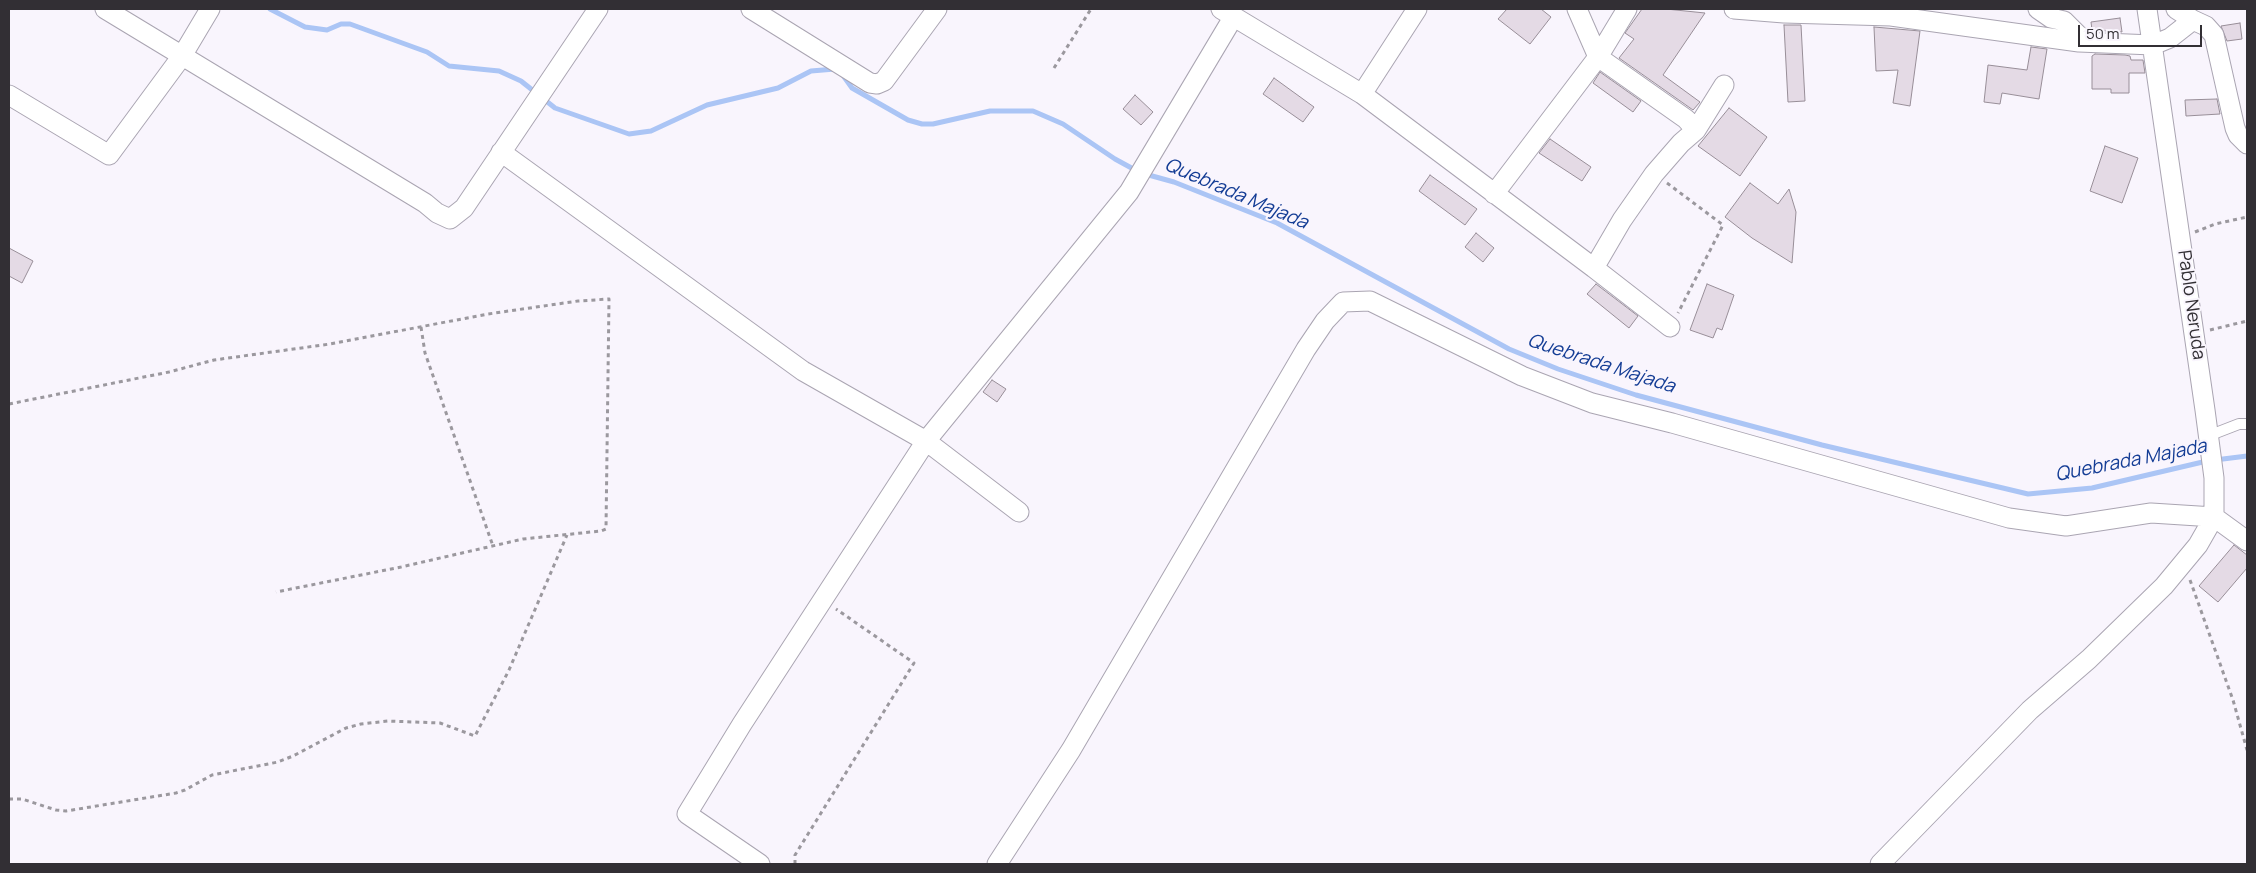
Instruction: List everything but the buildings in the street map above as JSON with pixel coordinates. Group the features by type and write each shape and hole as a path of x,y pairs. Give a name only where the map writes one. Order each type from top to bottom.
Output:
{"street":[{"path":"105,9 425,203 438,213 450,218 464,208 598,9"},
{"path":"9,95 109,155 182,56 210,9"},
{"path":"761,11 870,83 876,84 884,81 937,9"},
{"path":"1362,94 1417,9"},
{"path":"1577,9 1598,57 1686,119 1696,130"},
{"path":"1494,194 1598,57 1627,9"},
{"path":"1734,9 1891,16 2003,33 2090,42 2153,45 2170,38 2193,20"},
{"path":"2038,9 2051,18 2064,21 2078,35 2090,42"},
{"name":"Pablo Neruda","path":"1880,864 2030,710 2089,659 2164,586 2198,545 2214,517 2214,478 2195,334 2147,9"},
{"path":"2176,9 2206,26 2214,36 2235,128 2242,141 2247,144"},
{"path":"760,864 687,814 926,441 1129,192 1228,12 1362,94 1670,327"},
{"path":"1594,268 1622,220 1654,174 1681,143 1696,130 1724,85"},
{"path":"501,152 803,371 926,441 1019,512"},
{"path":"997,864 1072,750 1306,349 1325,321 1343,302 1370,301 1522,376 1592,403 1672,423 2009,518 2066,526 2151,513 2214,517 2247,541"}],"lane":[{"path":"2208,436 2239,424 2247,424"}],"path":[{"path":"1054,68 1091,9"},
{"path":"1654,174 1723,225 1670,327"},
{"path":"2181,238 2215,224 2247,217"},
{"path":"9,404 169,372 214,360 330,344 488,314 578,301 609,299 606,528 601,531 539,537 276,592"},
{"path":"2195,334 2247,321"},
{"path":"421,327 425,352 493,546"},
{"path":"9,799 22,799 56,810 66,811 176,793 212,775 278,762 346,728 370,723 388,721 440,723 476,736 510,670 568,535"},
{"path":"2184,564 2228,683 2247,750"},
{"path":"795,864 796,855 914,663 823,600"}],"waterway":[{"name":"Quebrada Majada","path":"270,9 305,27 327,30 341,24 350,24 427,52 449,66 499,71 521,81 555,108 629,134 651,131 707,105 778,88 811,71 835,69"},
{"name":"Quebrada Majada","path":"842,74 852,88 908,120 922,124 933,124 990,111 1033,111 1063,124 1115,159 1137,171"},
{"name":"Quebrada Majada","path":"1145,174 1174,182 1277,223 1509,349 1558,369 1636,395 1822,445 2028,494 2092,488 2207,461"},
{"name":"Quebrada Majada","path":"2215,460 2247,456"}]}
